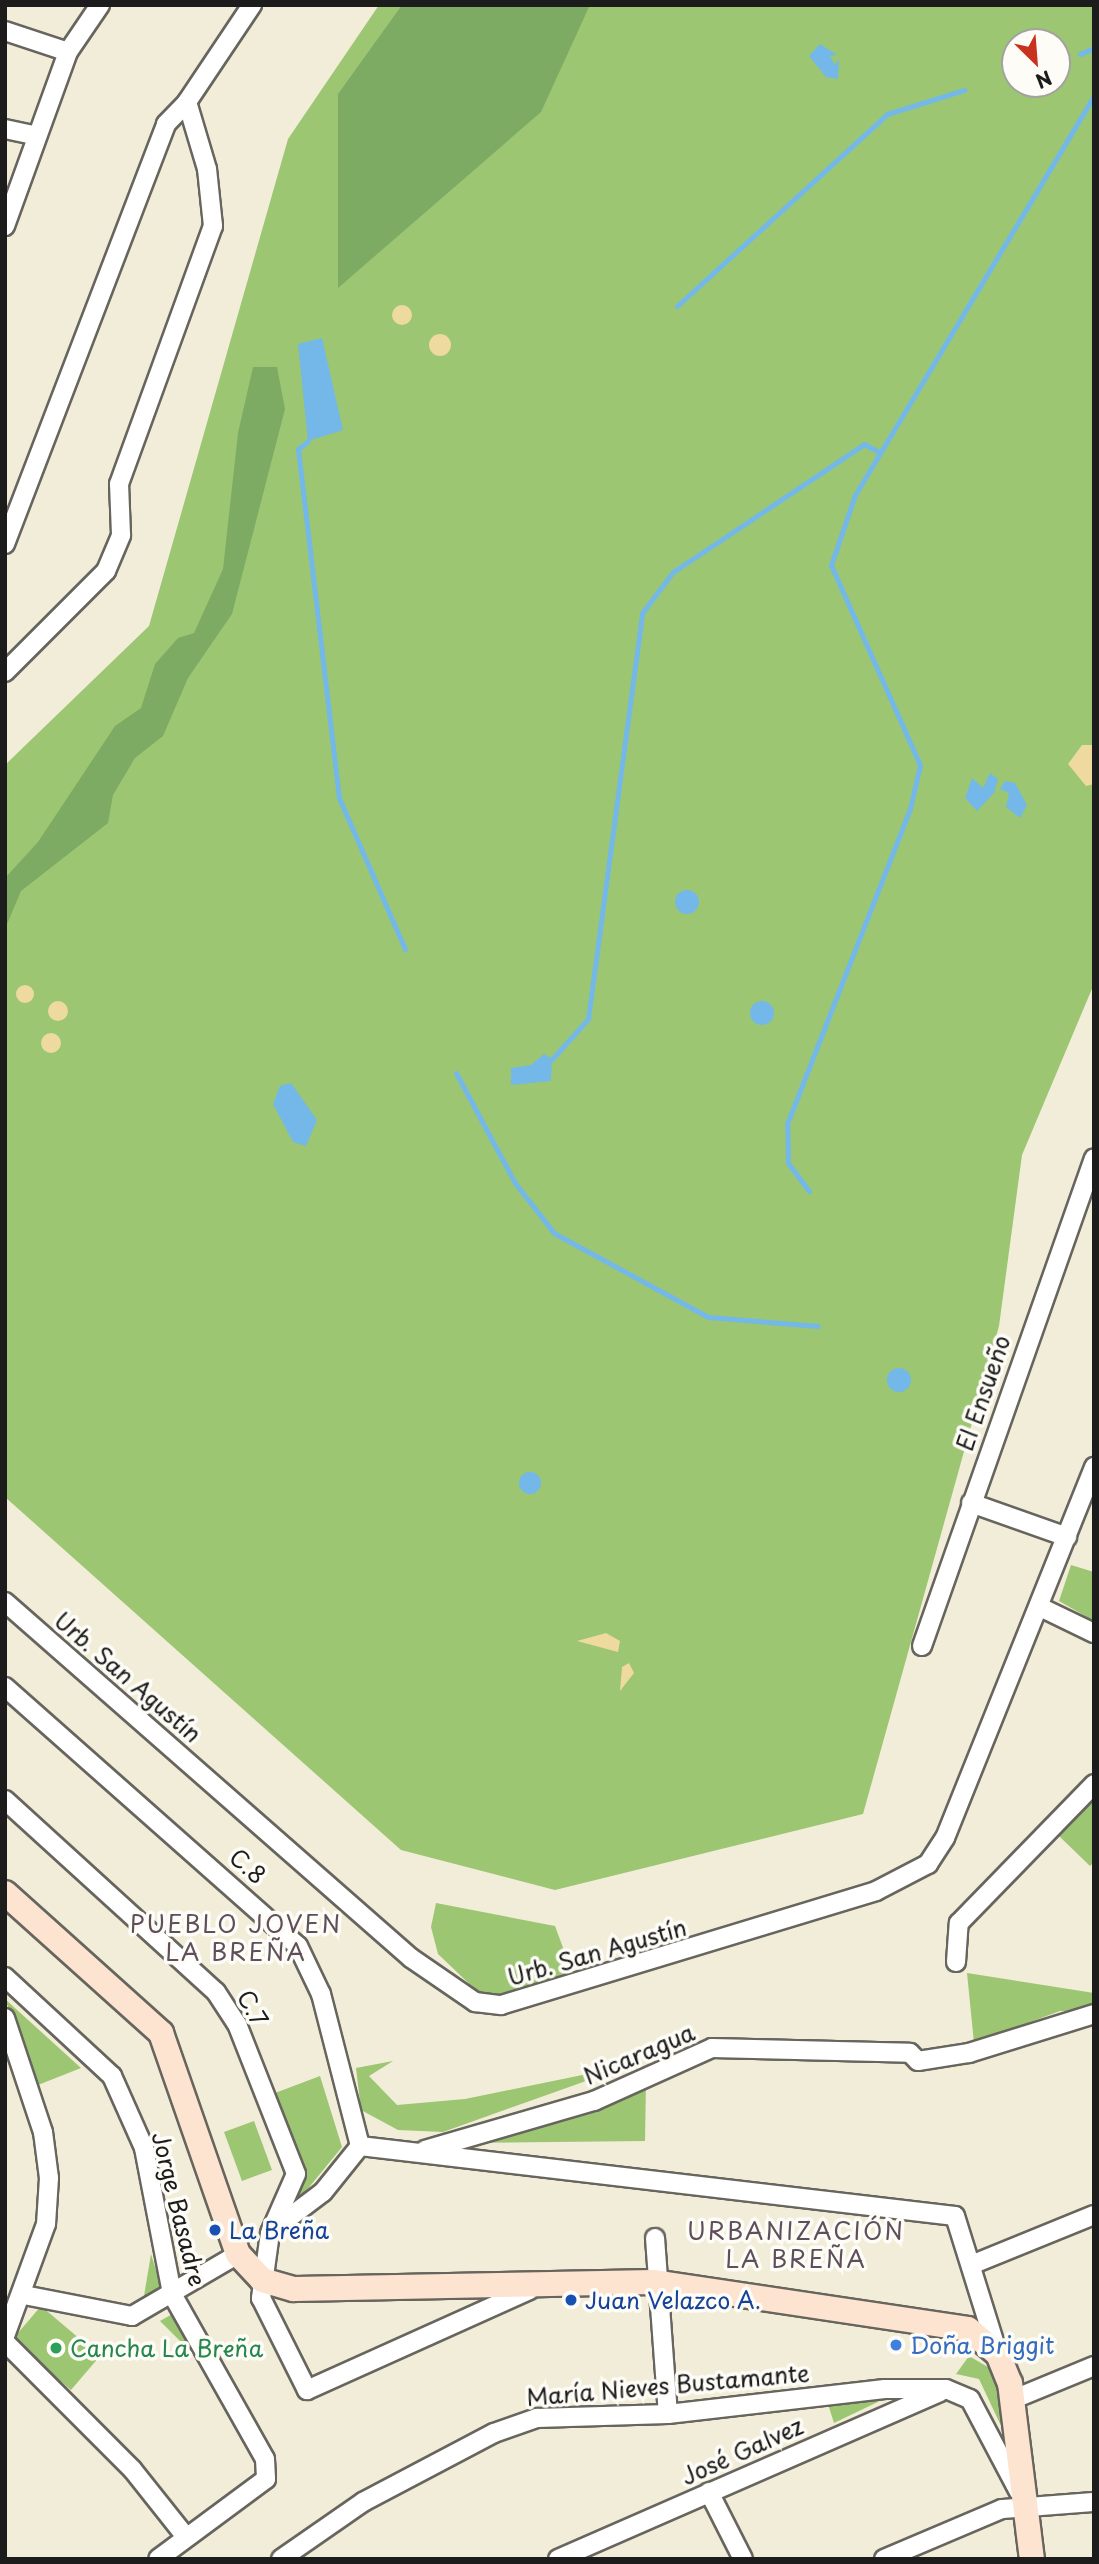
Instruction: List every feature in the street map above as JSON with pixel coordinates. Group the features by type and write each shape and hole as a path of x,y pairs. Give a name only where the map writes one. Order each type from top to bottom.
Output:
{"street":[{"path":"5,226 34,135 68,52 100,5"},
{"path":"5,544 166,124 187,102 252,5"},
{"path":"5,31 68,52"},
{"path":"5,672 106,572 121,535 119,484 213,226 207,169 187,102"},
{"path":"5,129 34,135"},
{"name":"El Ensueño","path":"922,1646 1094,1158"},
{"name":"Urb. San Agustín","path":"5,1602 411,1958 475,2002 501,2005 629,1971 909,1879 945,1838 1094,1467"},
{"path":"971,1503 1067,1537"},
{"path":"1040,1606 1094,1633"},
{"name":"C.8","path":"5,1686 298,1946 321,1994 360,2146"},
{"path":"956,1962 959,1923 1094,1784"},
{"name":"C.7","path":"5,1800 216,1992 237,2024 296,2174 270,2233 262,2280"},
{"path":"5,1893 160,2033 238,2254 262,2280 294,2289 654,2282 953,2325 980,2336 998,2354"},
{"name":"Jorge Basadre","path":"5,1977 112,2076 144,2148 172,2294 265,2459 266,2479 186,2538"},
{"name":"Nicaragua","path":"416,2152 594,2101 712,2049 910,2053 918,2061 969,2053 1094,2014"},
{"path":"5,2018 43,2132 49,2178 46,2224 24,2295 5,2339 132,2469 186,2538 158,2559"},
{"path":"270,2233 323,2192 360,2146 955,2216 1014,2399 1032,2559"},
{"path":"971,2265 1094,2215"},
{"path":"655,2238 654,2282 668,2414"},
{"path":"24,2295 123,2316 172,2294 238,2254"},
{"path":"262,2280 261,2298 307,2390 456,2318 546,2284"},
{"path":"1014,2399 1094,2366"},
{"name":"María Nieves Bustamante","path":"281,2559 363,2502 514,2423 668,2414 885,2389 946,2389"},
{"path":"946,2389 970,2399 1027,2508"},
{"name":"José Galvez","path":"558,2559 946,2389"},
{"path":"709,2492 743,2559"},
{"path":"884,2559 983,2514 1094,2502"}],"green space":[{"path":"379,5 1094,5 1094,984 1022,1155 999,1326 863,1814 555,1890 401,1850 5,1497 5,765 149,626 288,139"},
{"path":"402,5 589,7 541,112 338,288 338,94"},
{"path":"253,367 277,367 285,409 232,614 188,678 163,736 135,758 113,795 108,823 21,891 5,929 5,878 38,842 115,726 141,708 155,664 178,638 194,633 223,569 238,433"},
{"path":"1071,1565 1094,1572 1094,1621 1059,1601"},
{"path":"1094,1800 1094,1862 1090,1866 1059,1836"},
{"path":"436,1903 555,1926 572,1972 502,1998 481,1995 438,1954 431,1927"},
{"path":"967,1973 1094,1993 1094,2012 1060,2011 974,2043"},
{"path":"5,1999 81,2068 38,2085"},
{"path":"393,2061 369,2076 397,2105 465,2099 631,2065 443,2132 398,2130 361,2110 356,2068"},
{"path":"320,2076 342,2147 297,2202 304,2164 275,2093"},
{"path":"646,2080 645,2141 462,2143"},
{"path":"254,2121 272,2170 242,2181 224,2132"},
{"path":"151,2254 162,2289 144,2296"},
{"name":"Cancha La Breña","path":"41,2306 100,2356 71,2390 12,2340"},
{"path":"176,2312 192,2339 182,2343 160,2321"},
{"path":"969,2356 993,2370 1010,2445 979,2379 956,2374"},
{"path":"886,2398 834,2423 827,2401"}],"sand":[{"path":"398,305 406,305 412,315 406,325 398,325 392,319 392,311"},
{"path":"436,334 444,334 451,341 451,349 444,356 436,356 429,349 429,341"},
{"path":"1082,745 1094,745 1094,784 1086,786 1068,764"},
{"path":"21,985 29,985 34,994 32,1001 21,1003 16,998 16,990"},
{"path":"58,1001 65,1004 68,1011 65,1018 58,1021 51,1018 48,1011 51,1004"},
{"path":"51,1033 58,1036 61,1043 58,1050 51,1053 44,1050 41,1043 44,1036"},
{"path":"606,1633 620,1641 618,1652 577,1641"},
{"path":"629,1663 634,1673 620,1691 622,1667"}],"water":[{"path":"820,44 837,55 830,56 835,65 839,59 838,79 826,77 809,56"},
{"path":"322,338 343,430 308,441 298,344"},
{"path":"990,773 998,779 994,793 977,811 965,798 972,778 983,788"},
{"path":"1005,781 1015,783 1027,805 1020,818 1006,807 1009,793 1000,789"},
{"path":"687,890 695,894 699,902 695,910 687,914 679,910 675,902 679,894"},
{"path":"762,1001 771,1004 774,1013 771,1022 762,1025 753,1022 750,1013 753,1004"},
{"path":"544,1054 552,1059 551,1081 511,1085 511,1068 531,1065"},
{"path":"291,1083 317,1120 306,1146 293,1142 273,1104 280,1086"},
{"path":"899,1368 908,1371 911,1380 908,1389 899,1392 890,1389 887,1380 890,1371"},
{"path":"526,1472 534,1472 541,1479 541,1487 534,1494 526,1494 519,1487 519,1479"}],"waterway":[{"path":"1080,54 1094,48"},
{"path":"677,306 887,114 964,90"},
{"path":"809,1191 788,1163 787,1124 910,809 920,765 831,565 855,495 1094,95"},
{"path":"308,441 298,449 339,798 405,949"},
{"path":"552,1059 588,1019 642,613 673,572 864,444 879,452"},
{"path":"456,1073 515,1183 554,1233 708,1317 818,1326"}],"place":[{"name":"La Breña","path":"215,2230"},
{"name":"Juan Velazco A.","path":"571,2300"},
{"name":"Doña Briggit","path":"896,2345"},
{"name":"Cancha La Breña","path":"56,2348"}],"district":[{"name":"PUEBLO JOVEN LA BREÑA","path":"236,1938"},
{"name":"URBANIZACIÓN LA BREÑA","path":"796,2245"}]}
